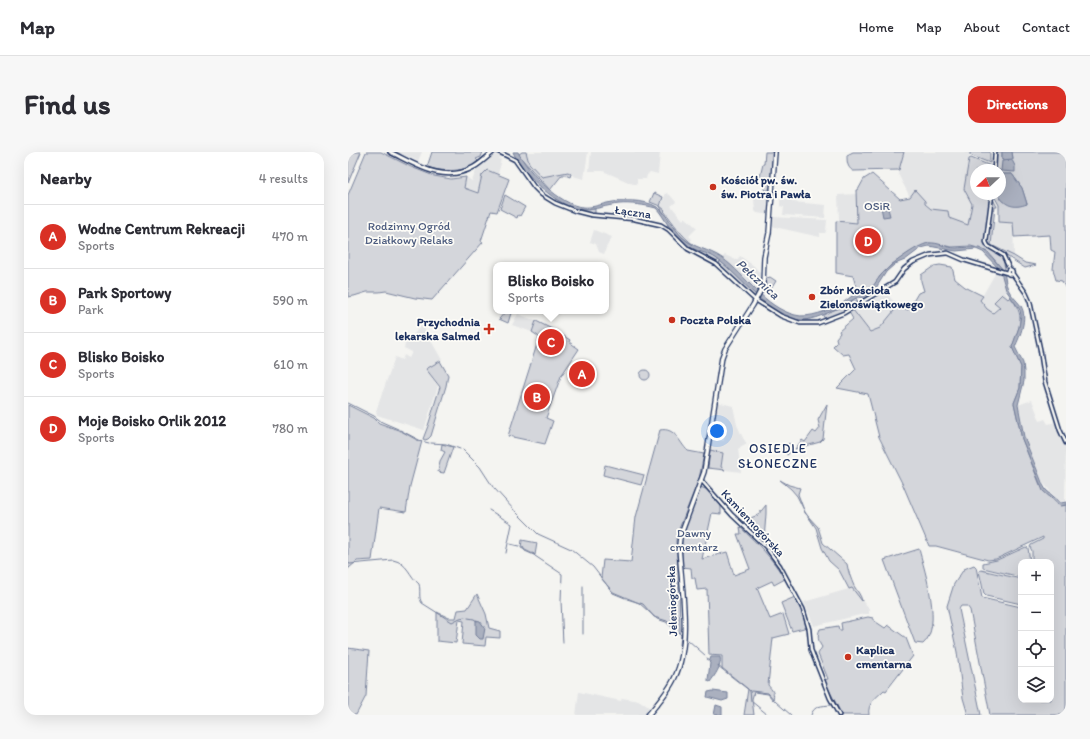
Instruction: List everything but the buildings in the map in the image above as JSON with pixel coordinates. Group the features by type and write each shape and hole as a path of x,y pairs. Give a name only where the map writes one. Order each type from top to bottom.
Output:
{"main road":[{"path":"390,152 429,171 449,174 468,170 493,152"},
{"name":"Jeleniogórska","path":"648,715 675,678 682,652 684,627 679,541 682,528 704,474 722,357 725,349 761,290 764,280 764,257 769,233 775,152"}],"street":[{"name":"Łączna","path":"499,152 514,159 531,184 540,194 555,203 575,211 591,215 634,219 666,228 688,248 716,264 756,299 781,316 803,324 814,324 844,313 896,282 908,264 930,255 948,253 1000,271 1009,272"},
{"path":"994,164 995,152"},
{"path":"991,200 986,242 988,246 1003,255 1009,272 1019,283 1029,301 1040,349 1045,382 1066,443"},
{"name":"Kamiennogórska","path":"701,480 732,515 766,547 780,566 803,609 809,628 811,650 830,698 839,715"},
{"path":"699,486 707,486"}],"shaded area":[{"path":"396,152 422,152 418,161"},
{"path":"526,152 588,152 584,179 567,172 542,177 529,163"},
{"path":"591,152 660,152 658,174 650,172 646,179 637,179 637,184 633,184 603,171 589,171"},
{"path":"904,152 970,152 964,189 972,204 968,225 949,218 939,211 931,209 925,204 915,190 910,197 898,174"},
{"path":"494,153 502,155 499,159 501,160 501,163 498,174 487,170 482,176 478,193 464,188 466,177 472,181 477,168"},
{"path":"770,192 769,215 757,213 755,211 754,199"},
{"path":"666,193 676,202 671,206 683,220 685,217 697,228 689,236 692,239 690,242 680,233 664,209 660,207"},
{"path":"857,194 857,223 839,221 838,195"},
{"path":"780,200 791,200 793,202 826,205 825,218 783,215 784,207 780,206"},
{"path":"773,217 827,220 826,231 825,233 820,233 820,237 779,228 772,226"},
{"path":"994,222 1013,223 1014,256 991,245"},
{"path":"594,230 612,237 604,254 599,252 596,244 590,242"},
{"path":"725,255 736,260 740,256 754,266 760,273 761,278 756,288 722,258"},
{"path":"996,272 1002,276 1006,290 1005,292 1009,298 992,313 980,300"},
{"path":"883,293 886,293 898,306 880,328 870,332 853,310 859,307 862,310 875,297 876,298 880,295 882,296"},
{"path":"518,314 536,321 532,332 512,325"},
{"path":"422,325 442,360 426,369 438,386 424,430 377,415 376,411 395,357 402,360 404,355 409,358 412,352 404,348 405,344"},
{"path":"1032,400 1040,421 1045,419 1048,424 1056,422 1066,446 1065,501 1061,502 1054,496 1041,480 1024,437 1018,405"},
{"path":"717,402 733,406 737,425 747,444 738,449 741,472 725,470 721,467 723,453 710,450 712,439 724,441 723,435 721,434 722,429 714,428"},
{"path":"852,588 869,609 869,614 814,626 804,602"},
{"path":"579,692 621,701 622,698 640,701 650,708 650,710 646,715 576,715"}],"green space":[{"path":"348,152 361,152 348,183"},
{"name":"Rodzinny Ogród Działkowy Relaks","path":"366,152 381,152 411,167 434,176 451,179 466,177 464,188 478,193 482,175 487,170 509,179 497,212 491,211 481,241 483,242 432,300 415,298 386,291 367,292 348,297 348,195"},
{"path":"432,152 483,152 481,157 476,159 478,161 468,168 439,170 427,167"},
{"path":"526,152 529,163 542,177 568,172 571,174 570,177 562,175 550,190 520,157 519,154"},
{"path":"765,152 773,152 770,188 765,192 764,188 767,179 760,177 764,164"},
{"path":"853,152 904,152 899,170 853,171 848,164 847,155"},
{"path":"970,152 990,152 990,163 970,155"},
{"path":"997,152 1002,152 1002,160 1013,158 1012,152 1066,152 1066,289 1062,281 1056,280 1053,269 1055,252 1051,250 1050,235 1014,237 1013,223 999,222 999,205 996,200 1027,204 1022,188 1012,174 1006,174 1006,164 996,164"},
{"name":"OSiR","path":"971,158 986,164 970,164 970,200 989,200 985,243 988,248 1002,255 1005,268 1004,271 988,252 971,246 952,247 929,243 917,248 892,264 880,276 873,288 868,293 858,293 853,276 836,273 836,221 857,223 856,190 858,190 864,179 872,174 900,199 910,197 915,190 925,201 925,204 931,209 948,211 949,218 968,225 972,204 964,189 969,159"},
{"path":"654,193 663,197 660,206 650,202"},
{"path":"505,195 525,207 520,216 518,215 517,218 500,209"},
{"path":"556,199 574,207 595,209 595,214 574,210 555,201"},
{"path":"992,200 994,200 997,207 995,207 991,245 1025,263 1036,265 1025,268 988,244"},
{"path":"660,206 665,210 664,211 681,233 694,245 678,233"},
{"path":"668,225 688,246 711,254 719,260 716,262 691,249 666,226"},
{"path":"720,261 756,294 756,296 753,297 719,264"},
{"path":"940,265 952,267 955,279 965,287 983,296 980,300 987,309 993,313 1000,307 994,302 1002,294 1008,299 1010,297 1020,315 1019,327 1012,347 1021,367 1020,388 1014,403 1022,439 1040,485 1062,506 1066,505 1066,715 990,715 970,610 967,606 961,606 959,609 981,715 968,715 963,698 957,652 947,606 954,584 964,569 974,565 976,567 982,598 1018,606 1018,703 1054,703 1054,559 1032,559 1032,551 1030,547 1043,539 1043,537 996,559 988,560 936,546 929,546 903,485 879,437 868,394 837,388 856,369 849,354 843,355 833,346 837,342 836,338 840,333 839,331 853,319 849,312 853,310 870,332 880,328 898,306 908,310 918,293 924,291 921,275 934,266"},
{"path":"770,277 776,281 771,289 764,287 767,278"},
{"path":"856,298 858,302 854,304 853,301 850,302 852,306 851,308 825,319 822,314 840,308"},
{"path":"503,314 511,314 508,323 499,319"},
{"path":"536,321 570,340 569,342 579,349 561,376 546,418 553,421 545,444 508,436 539,338 532,332"},
{"path":"440,361 448,375 446,386 431,436 425,440 423,439 440,387 426,369"},
{"path":"643,370 647,370 649,371 649,379 643,380 640,377 640,373"},
{"path":"827,404 823,439 820,442 795,449 802,440 805,442 813,431 816,433 820,428 818,420"},
{"path":"348,405 374,418 379,423 422,441 410,486 406,512 379,508 372,560 357,561 348,569"},
{"path":"660,430 674,433 688,451 704,454 699,479 677,534 676,541 679,584 679,633 666,622 657,619 639,603 613,592 601,578 603,560 631,562 636,517"},
{"path":"789,443 794,449 787,455 783,449"},
{"path":"442,444 453,447 444,473 438,472 440,461 445,452 441,450"},
{"path":"710,450 723,453 721,467 725,470 708,468"},
{"path":"605,465 644,475 641,485 603,475"},
{"path":"780,480 789,485 800,488 798,494 804,509 797,496"},
{"name":"Dawny cmentarz","path":"700,487 706,489 721,505 721,514 712,513 702,559 727,552 734,575 750,569 737,534 741,534 740,527 775,564 785,579 774,585 772,581 757,588 770,619 783,614 789,634 773,638 768,685 772,690 774,698 773,700 768,694 754,692 752,699 754,715 744,715 748,689 722,668 722,656 709,655 707,589 697,590 695,578 692,578 691,568 682,567 682,537"},
{"path":"766,505 764,540 743,521 758,515"},
{"path":"808,516 818,527 823,543 847,564 854,586 862,601 852,588 849,589 839,570 829,561 822,548 816,528"},
{"path":"522,540 537,543 535,555 521,548"},
{"path":"1026,547 1028,548 1030,559 1018,559 1018,576 983,568 983,563 997,560"},
{"path":"919,549 931,599 932,613 932,625 929,636 923,644 915,643 884,560"},
{"path":"981,570 1018,578 1018,603 986,596 984,594 979,571"},
{"path":"477,594 486,614 489,628 500,631 500,638 486,637 485,646 462,644 464,621 459,620 456,643 437,641 437,612 449,618 456,618 458,610 467,609"},
{"path":"795,597 808,627 792,631 781,603"},
{"path":"868,617 873,618 873,620 885,628 888,625 906,638 913,656 886,691 884,690 873,701 869,707 869,715 842,715 824,680 828,679 818,654 822,647 818,634 820,629 838,626 839,630 842,630 841,623"},
{"path":"348,648 369,651 366,696 356,715 348,715"}],"water":[{"path":"513,152 518,152 522,160 529,168 555,194 574,205 589,207 626,201 639,201 652,204 663,212 686,241 722,258 765,298 784,311 795,315 806,316 819,313 841,304 856,294 868,293 881,275 890,266 903,256 929,243 953,248 974,247 982,249 991,256 1002,269 1009,291 1021,306 1023,311 1024,316 1022,327 1015,347 1023,363 1024,372 1024,381 1018,405 1024,437 1046,490 1061,503 1066,502 1066,505 1060,506 1043,491 1022,439 1014,403 1020,388 1021,367 1012,347 1019,327 1021,315 1020,310 1006,290 999,269 983,252 976,249 956,251 929,246 921,248 905,260 895,264 886,272 874,291 866,299 858,297 831,312 816,318 802,320 790,318 779,313 768,305 717,259 684,243 668,225 656,208 638,204 623,204 588,210 573,208 553,197 542,188 524,170"},
{"path":"1002,152 1012,152 1013,159 1002,160"},
{"path":"1012,160 1015,166 1015,172 1006,171 1006,164 1002,164 1002,161"},
{"path":"1006,174 1012,174 1022,188 1027,204 1014,206 1007,204 1003,200 1006,200"},
{"path":"886,201 890,216 883,217 880,202"},
{"path":"476,620 480,621 485,628 483,639 480,639 476,635"},
{"path":"711,657 720,657 720,664 710,682 708,680 709,662"},
{"path":"713,691 728,693 728,699 722,701 707,697 708,692"},
{"path":"716,705 722,707 722,715 714,715"}],"waterway":[{"path":"348,403 398,429"},
{"path":"400,430 421,441 429,443"},
{"path":"431,443 446,444 460,449"},
{"path":"463,450 480,467 493,487"},
{"path":"494,488 514,510"},
{"path":"489,510 512,524 506,553"},
{"path":"515,511 538,534 571,549 593,567 613,593 625,598"},
{"path":"510,544 523,547 525,551 534,555"},
{"path":"533,553 535,556 562,574 561,601 563,643"},
{"path":"348,563 393,560 398,562 405,567 419,584 422,603 452,622 465,617"},
{"path":"583,586 583,634"},
{"path":"627,599 643,604 654,617 667,621 681,635"},
{"path":"468,618 477,621"},
{"path":"680,646 681,634"},
{"path":"688,640 706,656"},
{"path":"718,666 750,691 751,701 768,715"},
{"path":"751,691 768,693 791,715"},
{"path":"811,715 814,709 831,705"}],"place":[{"name":"Kościół pw. św. św. Piotra i Pawła","path":"713,187"},
{"name":"Moje Boisko Orlik 2012","path":"868,241"},
{"name":"Zbór Kościoła Zielonoświątkowego","path":"812,297"},
{"name":"Poczta Polska","path":"672,320"},
{"name":"Przychodnia lekarska Salmed","path":"489,329"},
{"name":"Blisko Boisko","path":"551,342"},
{"name":"Wodne Centrum Rekreacji","path":"582,374"},
{"name":"Park Sportowy","path":"537,397"},
{"name":"Kaplica cmentarna","path":"848,657"}],"district":[{"name":"OSIEDLE SŁONECZNE","path":"778,456"}],"water label":[{"name":"Pełcznica","path":"758,279"}]}
